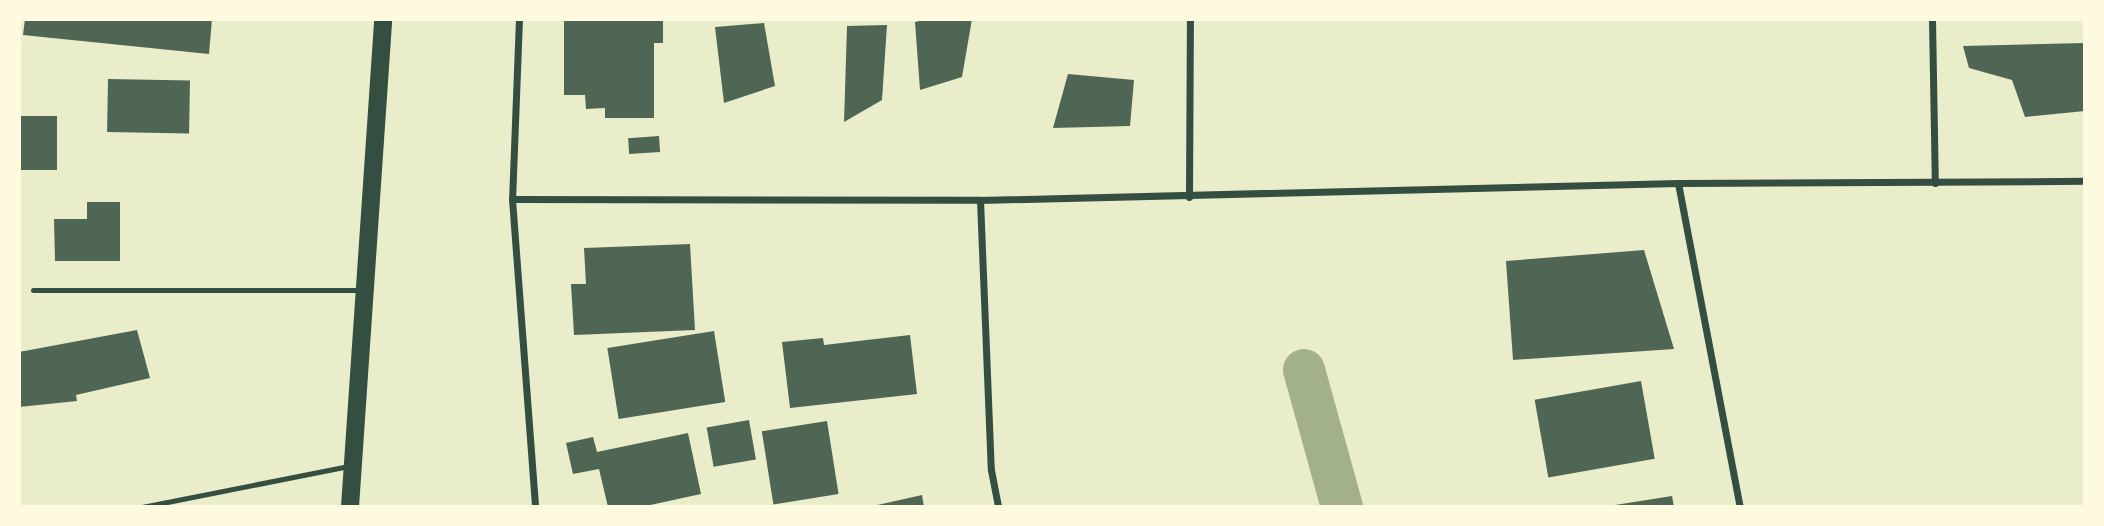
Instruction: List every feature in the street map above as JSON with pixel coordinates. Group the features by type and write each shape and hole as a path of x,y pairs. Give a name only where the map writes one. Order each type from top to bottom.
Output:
{"main road":[{"path":"350,507 350,466 383,19"}],"street":[{"path":"519,19 512,199 536,507"},
{"path":"1189,197 1190,19"},
{"path":"1932,19 1935,184"},
{"path":"512,199 980,200 1678,183 1935,184 2085,181"},
{"path":"1678,183 1740,507"},
{"path":"980,200 991,470 998,507"}],"lane":[{"path":"33,290 362,290"},
{"path":"142,507 350,466"}],"building":[{"path":"25,19 212,19 209,54 23,35"},
{"path":"564,19 663,19 663,43 654,43 654,118 605,118 605,108 586,109 585,95 564,95"},
{"path":"929,19 972,19 962,77 920,90 915,22"},
{"path":"764,23 775,86 724,103 715,27"},
{"path":"887,25 882,100 844,122 847,26"},
{"path":"2085,43 2085,111 2025,117 2012,80 1969,68 1963,46"},
{"path":"1068,74 1134,80 1130,126 1053,128"},
{"path":"108,79 190,80 189,133 107,132"},
{"path":"19,116 57,116 57,170 19,170"},
{"path":"659,136 660,152 629,154 628,138"},
{"path":"87,202 120,202 120,261 55,261 54,219 87,219"},
{"path":"690,244 695,330 574,335 571,284 586,284 584,248"},
{"path":"1644,250 1674,349 1513,360 1506,261"},
{"path":"137,330 150,378 76,395 77,401 19,407 19,352"},
{"path":"714,331 725,402 619,419 607,348"},
{"path":"910,335 917,394 790,408 782,342 823,338 824,345"},
{"path":"1641,381 1655,459 1548,478 1535,400"},
{"path":"749,420 756,459 714,467 707,427"},
{"path":"827,421 839,494 773,504 762,431"},
{"path":"688,433 701,494 641,507 608,507 599,469 573,474 566,443 593,437 597,452"},
{"path":"922,495 924,507 873,507 873,506"},
{"path":"1672,496 1674,507 1615,507 1615,505"}],"waterway":[{"path":"1304,370 1342,507"}]}
